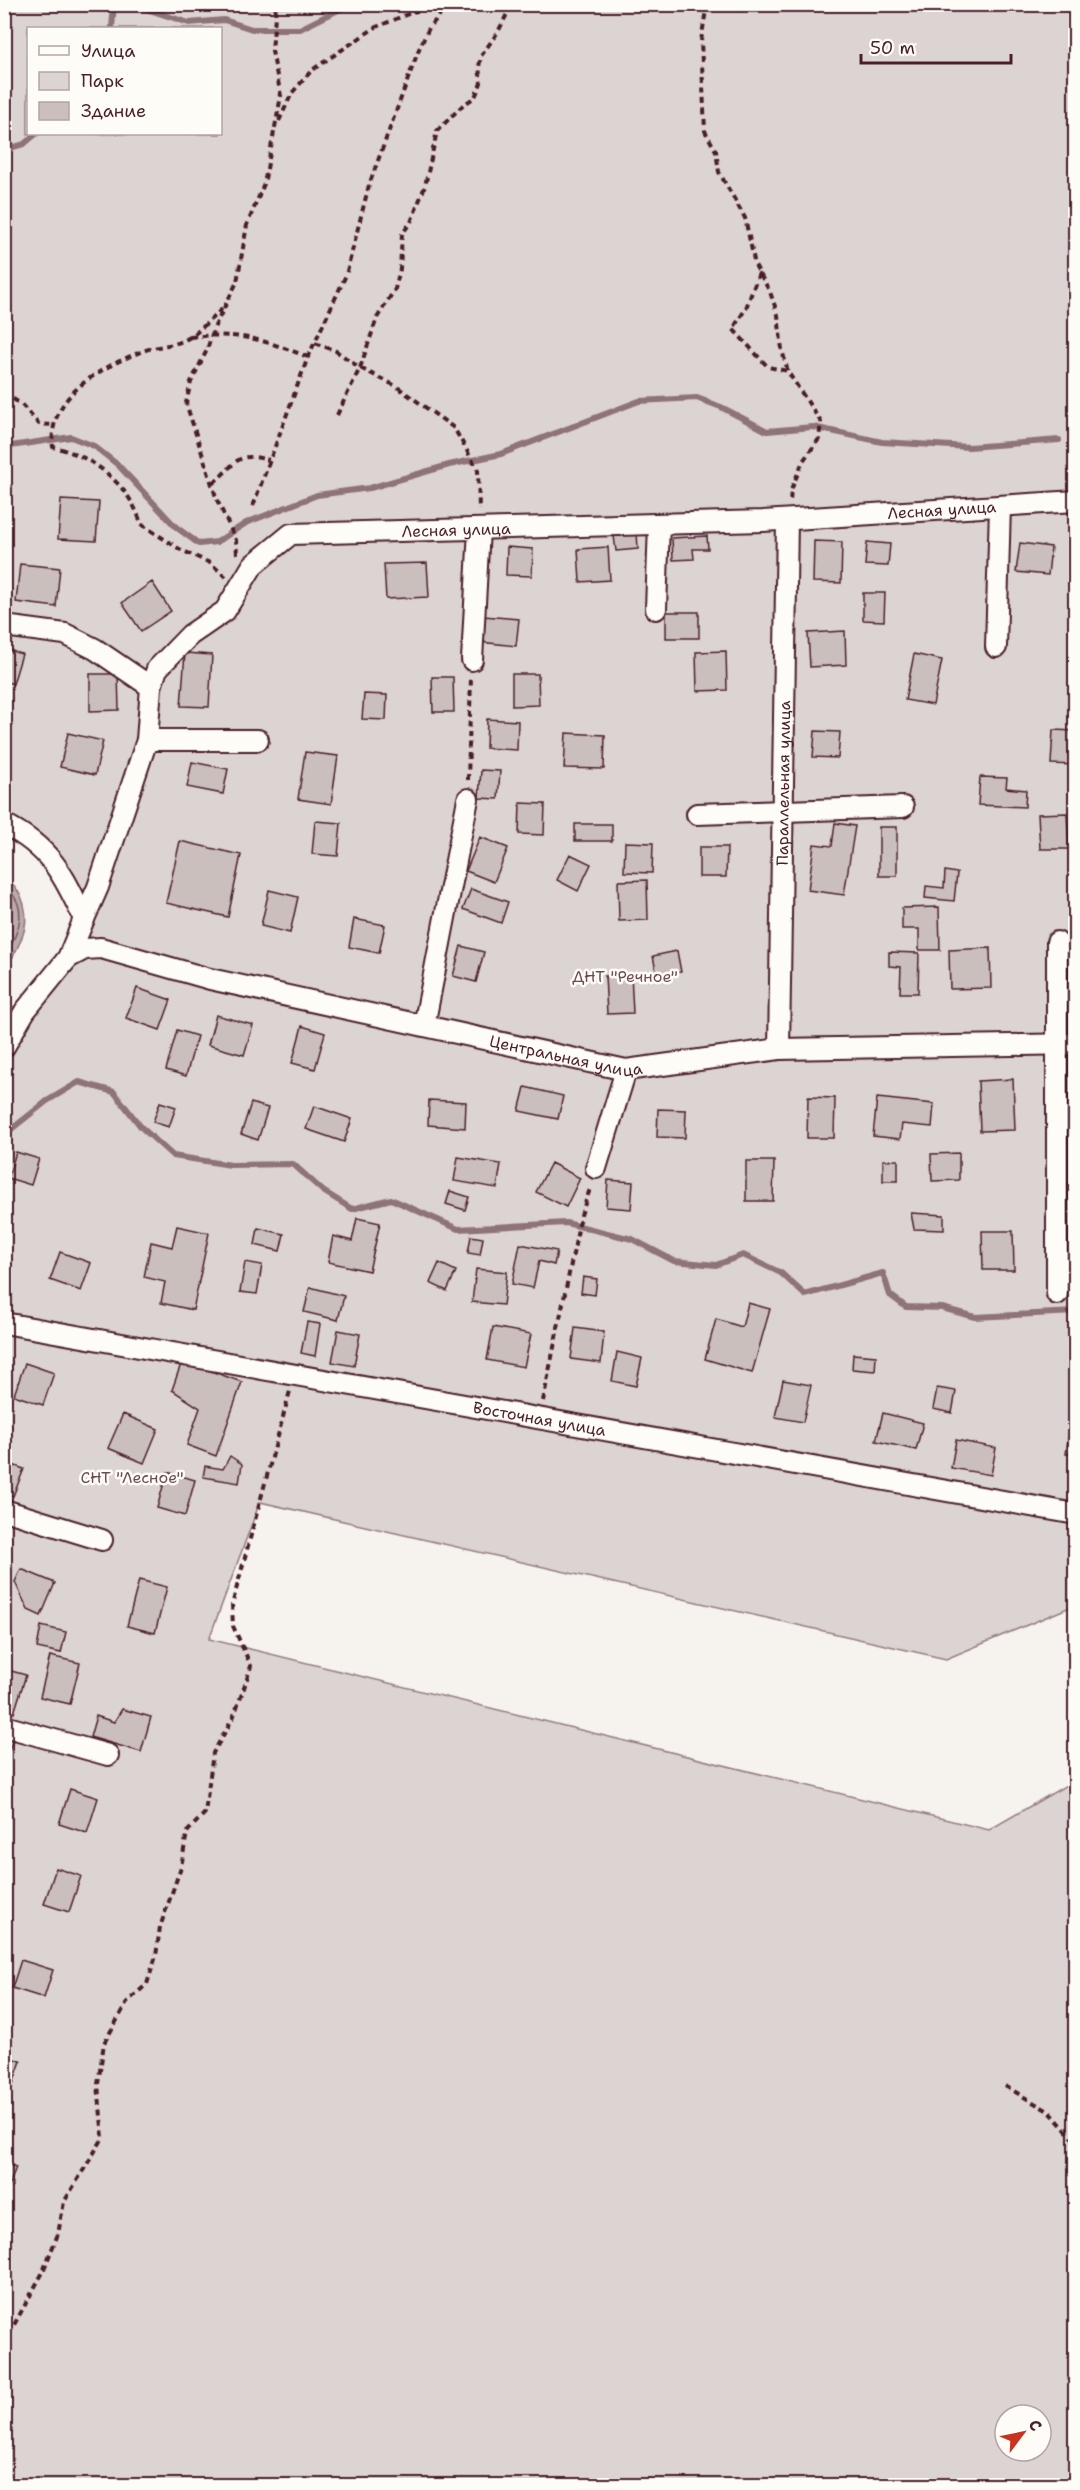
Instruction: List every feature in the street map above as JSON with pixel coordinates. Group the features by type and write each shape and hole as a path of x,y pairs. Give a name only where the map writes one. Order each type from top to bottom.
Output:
{"street":[{"name":"Лесная улица","path":"4,1047 26,1011 68,958 84,919 112,846 147,740 151,687 157,669 190,635 225,611 253,565 291,534 787,520 1076,501"},
{"path":"996,647 1000,506"},
{"name":"Параллельная улица","path":"779,1049 787,520"},
{"path":"656,609 659,524"},
{"path":"472,660 479,529"},
{"path":"4,626 65,634 95,649 151,687"},
{"path":"147,740 258,740"},
{"path":"424,1026 468,799"},
{"path":"697,814 903,807"},
{"path":"4,824 29,837 64,875 84,919"},
{"path":"1057,942 1055,1045 1057,1294"},
{"name":"Центральная улица","path":"68,958 85,949 101,948 210,979 626,1070 779,1049 1076,1044"},
{"path":"596,1168 626,1070"},
{"name":"Восточная улица","path":"4,1323 1076,1514"},
{"path":"4,1510 102,1540"},
{"path":"4,1726 108,1755"}],"path":[{"path":"242,584 236,540 212,484 186,403 191,382 237,282 247,225 264,184 281,96 272,51 276,4"},
{"path":"276,127 292,93 312,70 376,27 433,4"},
{"path":"254,506 308,357 345,275 369,184 419,49 429,28 449,4"},
{"path":"337,415 360,368 377,318 395,289 400,269 402,234 411,222 425,186 437,131 463,105 475,97 481,83 479,67 481,56 498,32 512,4"},
{"path":"706,4 701,41 705,131 716,151 719,172 745,218 755,265 770,292 778,315 782,350 788,372 821,422 819,439 803,461 791,490 787,520"},
{"path":"759,273 746,308 734,329 768,367 788,372"},
{"path":"190,337 225,306"},
{"path":"242,584 210,563 181,550 141,524 135,504 91,460 52,447 52,425 65,400 107,366 190,337 250,336 308,357"},
{"path":"315,344 336,351 360,368 389,382 444,418 454,428 478,470 479,529"},
{"path":"4,393 21,404 39,424 52,425"},
{"path":"212,484 239,458 250,455 269,460"},
{"path":"468,799 472,660"},
{"path":"539,1418 581,1215 596,1168"},
{"path":"4,2343 42,2274 58,2234 64,2202 103,2138 98,2084 104,2043 128,2001 147,1984 156,1956 160,1927 180,1867 187,1832 205,1813 213,1753 233,1718 251,1666 233,1626 232,1605 294,1374"},
{"path":"1005,2086 1050,2112 1076,2142"}],"green space":[{"path":"5,5 1075,5 1075,1605 946,1659 260,1502 209,1639 989,1830 1075,1780 1075,2485 5,2486 4,1047 82,925 64,875 5,824"}],"water":[{"path":"5,880 14,886 21,896 26,917 23,936 5,972"}],"building":[{"path":"61,500 99,502 96,541 58,539"},
{"path":"637,533 638,549 616,551 614,536"},
{"path":"707,536 708,549 693,549 694,559 673,560 672,538"},
{"path":"814,541 842,542 841,583 813,582"},
{"path":"867,542 890,544 888,566 865,565"},
{"path":"1020,543 1051,547 1048,575 1016,572"},
{"path":"507,547 533,549 532,576 506,575"},
{"path":"608,547 610,580 580,582 578,549"},
{"path":"427,563 429,597 386,599 384,564"},
{"path":"20,564 60,568 56,607 16,602"},
{"path":"152,582 171,611 141,631 122,603"},
{"path":"863,593 885,593 884,621 863,620"},
{"path":"666,612 699,612 699,638 666,638"},
{"path":"483,616 519,619 516,646 480,642"},
{"path":"845,631 846,665 810,667 808,633"},
{"path":"4,649 22,654 13,684 4,681"},
{"path":"726,651 727,690 697,691 696,652"},
{"path":"185,653 212,655 209,707 181,706"},
{"path":"914,654 942,660 933,705 905,700"},
{"path":"90,674 118,674 119,710 90,711"},
{"path":"512,674 538,674 539,705 512,706"},
{"path":"432,677 453,677 454,712 433,712"},
{"path":"364,694 387,695 386,720 362,719"},
{"path":"487,719 518,721 517,750 486,748"},
{"path":"1053,730 1076,731 1076,765 1051,764"},
{"path":"815,731 840,732 838,758 813,757"},
{"path":"68,733 103,741 95,775 60,767"},
{"path":"566,733 605,735 604,769 564,768"},
{"path":"305,752 338,756 331,804 298,799"},
{"path":"192,762 228,769 223,794 187,787"},
{"path":"481,770 500,771 498,799 479,798"},
{"path":"980,777 1007,778 1006,788 1026,790 1025,807 978,805"},
{"path":"520,803 545,804 544,835 519,834"},
{"path":"1067,813 1069,849 1040,849 1038,814"},
{"path":"315,821 341,823 338,856 312,854"},
{"path":"835,823 855,826 844,895 808,890 814,844 832,846"},
{"path":"575,824 612,824 612,841 575,841"},
{"path":"879,827 897,827 897,876 879,876"},
{"path":"480,837 508,848 494,882 466,871"},
{"path":"180,841 241,855 228,917 166,903"},
{"path":"625,842 653,843 652,873 624,872"},
{"path":"699,847 727,847 726,877 699,877"},
{"path":"570,854 591,864 578,891 557,880"},
{"path":"945,871 957,873 954,901 925,898 926,886 944,888"},
{"path":"647,880 648,920 619,921 618,881"},
{"path":"471,889 508,902 501,923 463,909"},
{"path":"269,890 298,897 290,933 261,926"},
{"path":"939,907 940,950 919,950 919,929 902,929 902,908"},
{"path":"354,919 385,925 379,953 349,947"},
{"path":"461,946 484,952 476,982 453,976"},
{"path":"990,948 991,988 950,989 949,950"},
{"path":"677,951 681,972 657,976 653,956"},
{"path":"889,952 919,953 918,993 900,993 901,967 889,966"},
{"path":"1067,958 1076,958 1076,985 1069,986"},
{"path":"631,974 633,1013 607,1014 605,976"},
{"path":"137,988 171,1000 160,1030 126,1018"},
{"path":"216,1015 253,1025 244,1055 208,1045"},
{"path":"302,1026 325,1033 315,1069 292,1063"},
{"path":"177,1030 197,1036 186,1076 166,1070"},
{"path":"1013,1079 1015,1130 980,1131 978,1081"},
{"path":"525,1087 563,1096 558,1119 519,1111"},
{"path":"808,1097 835,1098 834,1138 807,1138"},
{"path":"877,1098 934,1104 932,1127 902,1124 900,1139 873,1136"},
{"path":"429,1100 466,1102 465,1128 428,1125"},
{"path":"160,1102 176,1107 169,1127 153,1122"},
{"path":"251,1103 268,1108 258,1140 241,1134"},
{"path":"314,1106 352,1119 344,1142 306,1129"},
{"path":"658,1109 686,1110 685,1138 657,1137"},
{"path":"16,1152 39,1159 31,1185 8,1178"},
{"path":"959,1153 959,1180 932,1181 931,1154"},
{"path":"458,1157 501,1164 497,1188 454,1181"},
{"path":"883,1160 898,1160 898,1181 883,1181"},
{"path":"746,1161 774,1161 773,1201 746,1201"},
{"path":"551,1163 580,1178 566,1207 536,1192"},
{"path":"608,1180 633,1182 631,1209 606,1207"},
{"path":"450,1191 469,1197 465,1210 446,1204"},
{"path":"911,1213 944,1215 944,1230 914,1229"},
{"path":"357,1218 380,1223 369,1271 328,1262 333,1236 352,1241"},
{"path":"177,1226 209,1233 193,1310 161,1303 165,1282 144,1277 151,1242 172,1247"},
{"path":"258,1228 284,1234 280,1251 255,1245"},
{"path":"982,1231 1013,1231 1014,1270 983,1270"},
{"path":"471,1236 483,1238 480,1255 468,1253"},
{"path":"520,1244 557,1251 554,1265 539,1261 533,1288 512,1284"},
{"path":"60,1252 91,1263 81,1291 50,1280"},
{"path":"245,1262 262,1265 257,1294 240,1292"},
{"path":"439,1263 456,1271 447,1291 430,1283"},
{"path":"476,1269 507,1272 503,1305 472,1302"},
{"path":"583,1277 597,1279 595,1295 581,1293"},
{"path":"310,1287 344,1296 338,1320 304,1312"},
{"path":"748,1303 770,1309 752,1373 705,1359 716,1319 742,1327"},
{"path":"307,1322 320,1324 315,1356 301,1353"},
{"path":"493,1327 531,1334 524,1367 487,1360"},
{"path":"575,1328 604,1332 601,1363 571,1359"},
{"path":"338,1330 360,1334 354,1366 332,1362"},
{"path":"617,1352 642,1358 636,1386 612,1381"},
{"path":"853,1354 876,1356 875,1371 852,1369"},
{"path":"182,1361 242,1382 216,1456 187,1445 200,1408 172,1390"},
{"path":"25,1363 54,1373 43,1405 14,1395"},
{"path":"783,1380 811,1385 803,1422 775,1417"},
{"path":"937,1388 956,1391 952,1413 933,1409"},
{"path":"1072,1411 1076,1412 1076,1455 1066,1454"},
{"path":"883,1413 923,1423 916,1450 876,1441"},
{"path":"123,1414 158,1429 144,1463 108,1448"},
{"path":"956,1440 996,1448 991,1475 951,1468"},
{"path":"230,1456 242,1464 239,1483 203,1477 205,1466 223,1469"},
{"path":"4,1462 24,1469 13,1496 4,1493"},
{"path":"167,1472 195,1480 185,1516 157,1508"},
{"path":"21,1569 55,1583 41,1616 28,1610 15,1582"},
{"path":"139,1580 167,1587 155,1633 127,1626"},
{"path":"41,1626 66,1632 61,1653 37,1648"},
{"path":"50,1656 80,1663 70,1704 40,1697"},
{"path":"4,1669 26,1675 14,1713 4,1710"},
{"path":"122,1709 151,1717 141,1752 90,1737 96,1716 114,1722"},
{"path":"4,1737 13,1740 4,1763"},
{"path":"70,1789 98,1798 87,1833 59,1824"},
{"path":"56,1868 81,1876 69,1912 44,1904"},
{"path":"21,1960 53,1970 44,1998 12,1988"},
{"path":"4,2056 21,2061 9,2095 4,2093"},
{"path":"4,2163 16,2167 4,2200"}],"waterway":[{"path":"112,27 114,4"},
{"path":"131,4 189,23 224,20 252,29 300,29 350,4"},
{"path":"4,150 24,144 35,135"},
{"path":"4,447 71,437 94,446 118,465 176,527 199,544 217,542 246,523 317,495 370,488 449,465 501,454 639,401 697,398 721,407 767,431 813,427 882,442 969,447 1059,440"},
{"path":"4,1135 47,1101 79,1082 114,1092 141,1127 173,1156 231,1165 293,1164 323,1191 352,1209 391,1199 458,1229 566,1223 632,1239 674,1261 716,1265 743,1255 781,1273 805,1295 883,1273 890,1295 906,1307 942,1308 975,1317 1076,1312"}],"park label":[{"name":"ДНТ \"Речное\"","path":"625,976"},
{"name":"СНТ \"Лесное\"","path":"132,1477"}]}
